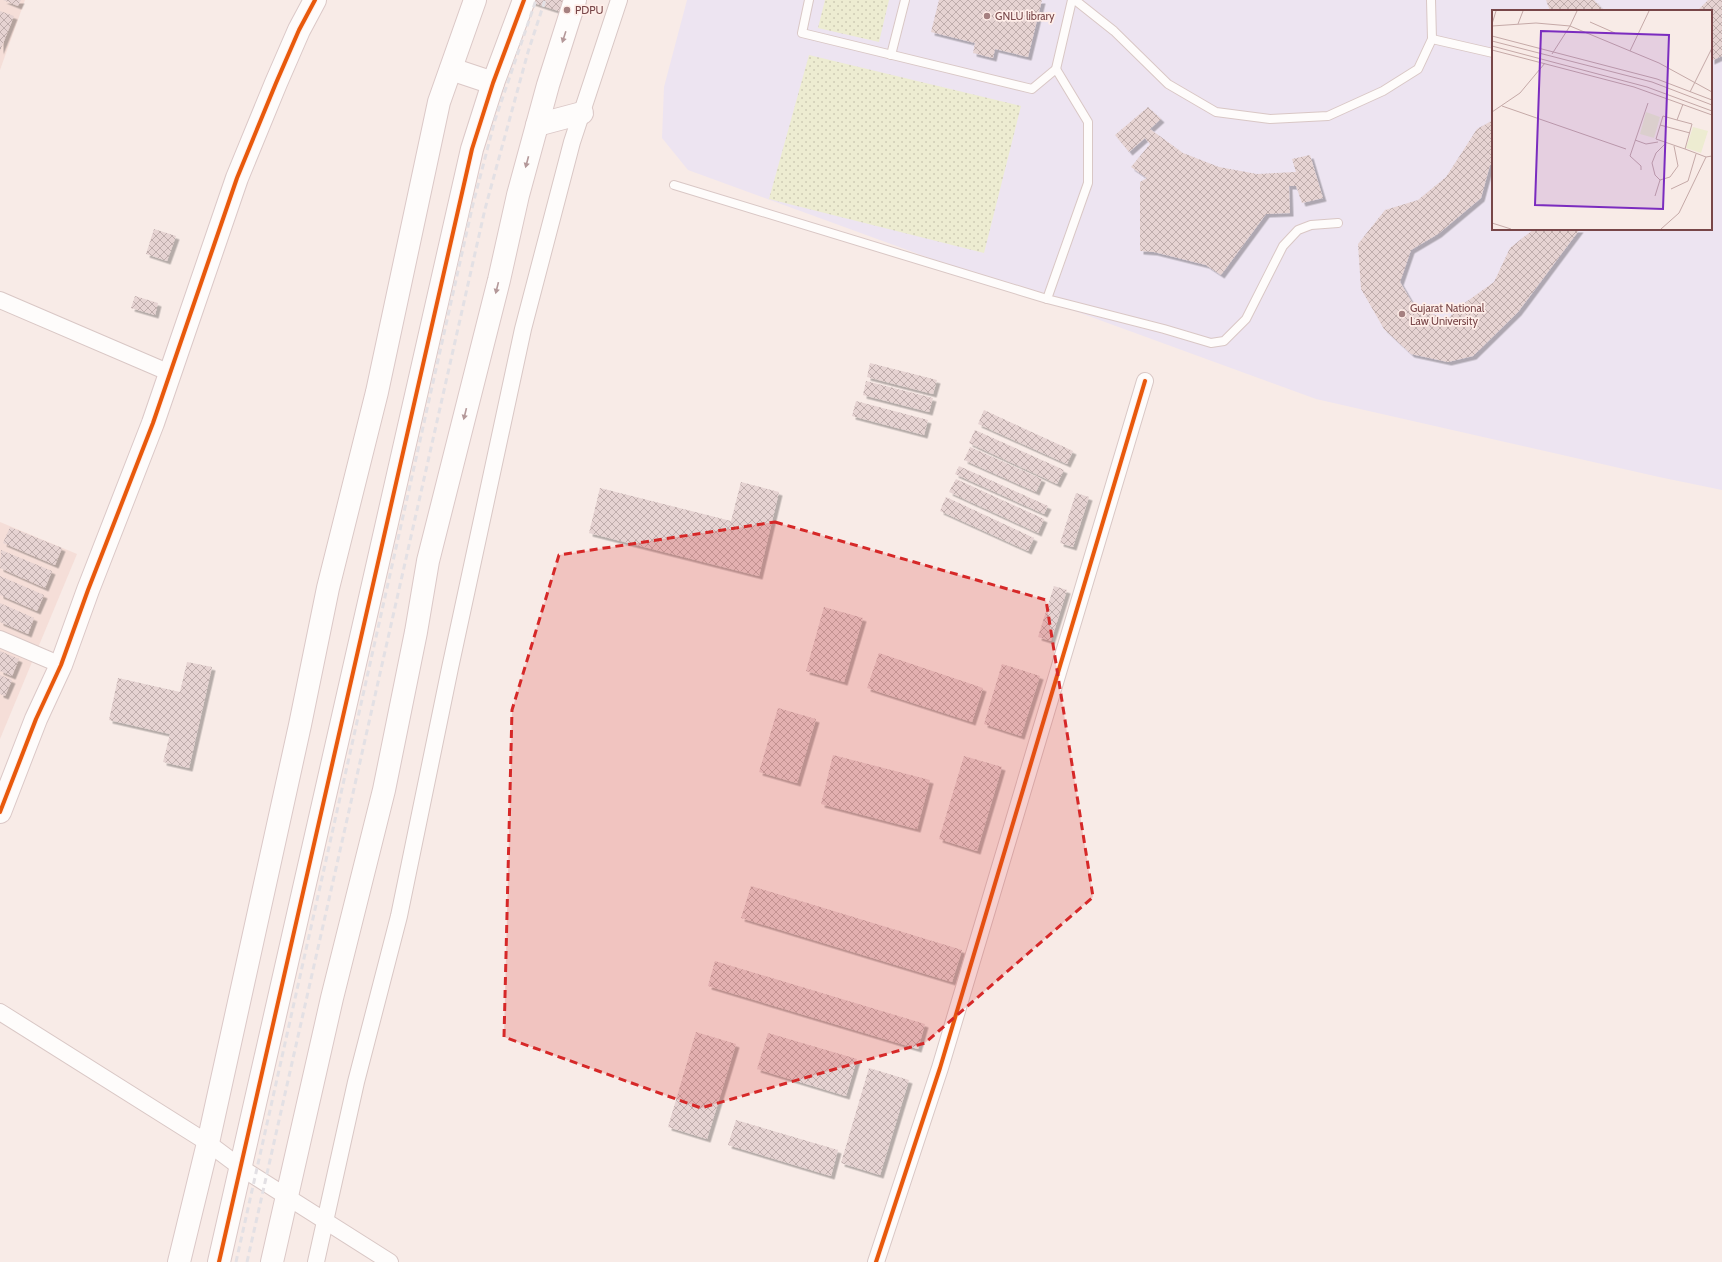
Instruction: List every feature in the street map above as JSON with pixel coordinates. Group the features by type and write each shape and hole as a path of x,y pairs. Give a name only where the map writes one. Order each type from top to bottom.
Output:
{"street":[{"path":"0,812 36,719 61,665 170,373 237,178 299,30 315,0"},
{"path":"179,1262 208,1143 300,725 328,588 377,392 439,102 475,0"},
{"path":"219,1262 472,149 493,83 524,0"},
{"path":"272,1262 332,998 384,790 416,632 428,561 497,288 518,195 537,125 575,0"},
{"path":"316,1262 356,1082 399,916 450,668 524,329 572,142 619,0"},
{"path":"451,69 493,83"},
{"path":"537,125 582,113"},
{"path":"0,300 170,373"},
{"path":"876,1262 940,1068 1144,381"},
{"path":"0,639 61,665"},
{"path":"0,1012 208,1143 240,1167 326,1220 390,1262"}],"lane":[{"path":"809,0 802,33 1032,89 1056,69 1072,0"},
{"path":"891,55 905,0"},
{"path":"1075,0 1114,31 1168,84 1216,112 1270,119 1328,116 1383,91 1418,69 1432,39 1431,0"},
{"path":"1432,39 1492,54"},
{"path":"1047,299 1088,183 1088,122 1056,69"},
{"path":"674,185 1047,299 1164,329 1210,343 1224,341 1246,319 1283,246 1298,230 1311,225 1338,223"}],"highlighted area":[{"path":"775,522 1046,600 1093,897 925,1043 701,1108 504,1037 512,710 559,555"}],"shaded area":[{"path":"0,0 25,0 0,70"},
{"name":"Gujarat National Law University","path":"687,0 1722,0 1722,490 1316,399 688,170 662,138 664,87"},
{"path":"0,522 77,554 0,739"}],"green space":[{"path":"825,0 889,0 879,42 818,28"},
{"path":"809,55 1021,106 984,253 769,199"}],"building":[{"path":"3,0 21,0 18,6"},
{"name":"PDPU","path":"532,0 583,0 577,17 531,2"},
{"name":"GNLU library","path":"939,0 1042,0 1028,57 995,49 993,58 973,53 975,43 931,32"},
{"path":"1546,0 1594,0 1603,10 1550,10"},
{"path":"1708,0 1722,0 1722,56 1712,61 1712,10 1698,10"},
{"path":"0,11 14,16 0,51"},
{"path":"1148,107 1161,119 1150,129 1183,153 1219,167 1257,174 1296,172 1292,159 1310,155 1323,198 1302,203 1296,186 1289,186 1290,213 1266,214 1221,275 1206,265 1154,252 1140,251 1140,182 1147,178 1131,167 1150,144 1145,138 1129,152 1115,135"},
{"path":"1492,121 1492,164 1490,165 1481,198 1438,234 1411,250 1400,282 1414,306 1447,320 1459,307 1494,282 1510,248 1533,230 1579,230 1518,312 1473,356 1448,362 1411,354 1384,329 1361,289 1358,244 1385,210 1418,200 1446,177 1477,129"},
{"path":"154,229 176,236 167,261 146,254"},
{"path":"135,296 158,303 155,315 131,308"},
{"path":"870,363 937,380 933,394 867,377"},
{"path":"866,381 933,398 929,412 863,395"},
{"path":"856,401 928,420 924,435 852,416"},
{"path":"984,410 1073,451 1067,464 978,424"},
{"path":"975,430 1064,470 1057,484 969,443"},
{"path":"970,447 1042,479 1036,492 964,460"},
{"path":"959,466 1048,506 1044,514 955,474"},
{"path":"956,479 1044,519 1038,533 949,492"},
{"path":"741,482 779,492 759,576 589,533 600,488 731,521"},
{"path":"1076,493 1089,497 1073,547 1060,543"},
{"path":"946,497 1034,538 1028,551 940,511"},
{"path":"10,527 62,548 55,565 3,543"},
{"path":"1,550 52,571 45,588 0,568"},
{"path":"0,576 44,595 37,611 0,595"},
{"path":"1054,586 1067,590 1051,641 1038,637"},
{"path":"0,603 34,618 28,634 0,622"},
{"path":"824,607 863,618 844,682 806,671"},
{"path":"0,651 19,659 12,676 0,671"},
{"path":"879,653 983,688 972,722 867,688"},
{"path":"187,662 212,667 189,768 163,762 170,734 109,720 118,678 180,692"},
{"path":"1002,664 1040,676 1021,736 984,724"},
{"path":"0,675 12,680 5,696 0,694"},
{"path":"778,708 816,719 797,783 759,772"},
{"path":"833,755 930,780 917,829 821,804"},
{"path":"964,756 1002,767 977,851 939,839"},
{"path":"751,886 962,950 952,982 741,918"},
{"path":"715,961 925,1024 918,1049 708,986"},
{"path":"696,1032 736,1044 707,1139 668,1127"},
{"path":"768,1033 857,1059 846,1096 757,1069"},
{"path":"869,1068 909,1080 880,1175 841,1163"},
{"path":"736,1120 838,1150 831,1176 728,1145"}],"railway":[{"path":"236,1262 473,204 495,120 536,0"},
{"path":"247,1262 485,209 528,52 545,0"}],"cycle path":[{"path":"0,812 36,719 61,665 88,590 153,423 237,178 299,30 315,0"},
{"path":"219,1262 472,149 493,83 524,0"},
{"path":"876,1262 940,1068 1145,381"}],"place":[{"name":"PDPU","path":"567,10"},
{"name":"GNLU library","path":"987,16"},
{"name":"Gujarat National Law University","path":"1402,314"}]}
